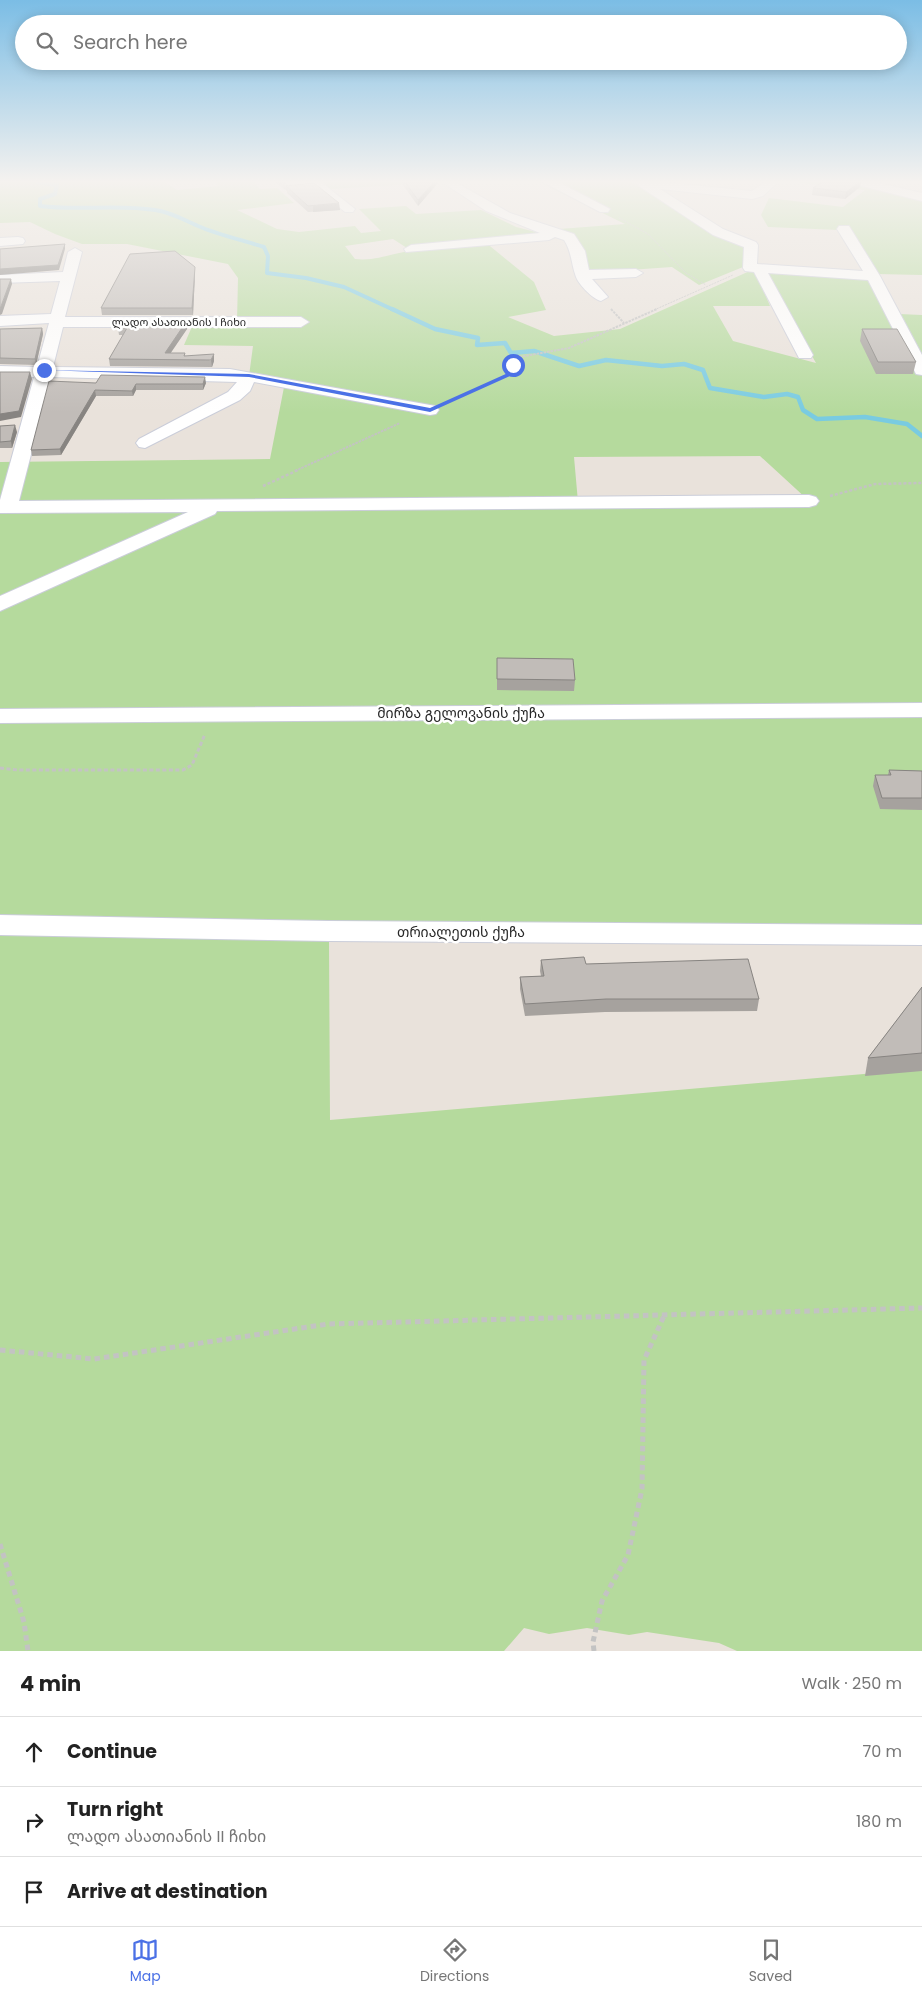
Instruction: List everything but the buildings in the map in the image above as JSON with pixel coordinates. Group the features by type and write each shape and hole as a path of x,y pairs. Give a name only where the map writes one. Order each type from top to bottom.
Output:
{"street":[{"path":"73,259 30,424 4,507 809,501"},
{"path":"579,259 582,275 601,297"},
{"path":"753,259 754,268 805,355"},
{"path":"863,259 922,370"},
{"path":"754,268 873,276"},
{"path":"582,275 636,273"},
{"path":"0,279 69,276"},
{"name":"ლადო ასათიანის I ჩიხი","path":"0,321 301,322"},
{"path":"0,370 230,374 270,379 430,410"},
{"path":"145,443 234,396 244,387 246,379 230,374"},
{"path":"10,425 30,424"},
{"path":"0,604 219,505"},
{"name":"მირზა გელოვანის ქუჩა","path":"0,716 922,710"},
{"name":"თრიალეთის ქუჩა","path":"0,924 339,931 922,935"}],"path":[{"path":"672,259 686,273 706,285"},
{"path":"261,486 510,374 514,358 569,348 706,285 754,268"},
{"path":"809,501 831,496 858,486 888,480 922,483"},
{"path":"0,768 18,770 183,770 192,765 213,715"},
{"path":"0,1350 94,1359 328,1324 922,1308"},
{"path":"594,1651 593,1642 602,1601 628,1556 642,1489 644,1360 664,1316"},
{"path":"0,1544 24,1622 28,1651"}],"green space":[{"path":"203,259 506,259 534,282 546,310 508,317 554,336 620,329 755,270 770,306 713,306 733,341 816,363 764,271 868,277 899,314 922,315 922,935 329,931 329,942 330,1120 922,1069 922,1651 737,1651 719,1643 647,1632 629,1635 587,1628 549,1634 524,1628 504,1651 0,1651 0,462 270,459 285,382 249,376 253,346 184,345 194,322 237,322 238,278 228,264","holes":["760,456 808,500 578,502 574,457"]},
{"path":"587,259 745,259 743,267 699,285 672,267 586,273"},
{"path":"868,259 922,259 922,275 877,274"}],"waterway":[{"path":"268,259 267,273 306,278 344,287 394,310"},
{"path":"392,309 435,329 478,338 477,345 505,343 511,353 534,351 579,366 606,360 662,366 684,364 703,370 710,388 764,397 787,394 798,397 803,410 817,419 865,417 907,424 922,436"}],"route":[{"path":"44,370 230,374 270,379 430,410 510,374 513,365"}]}
